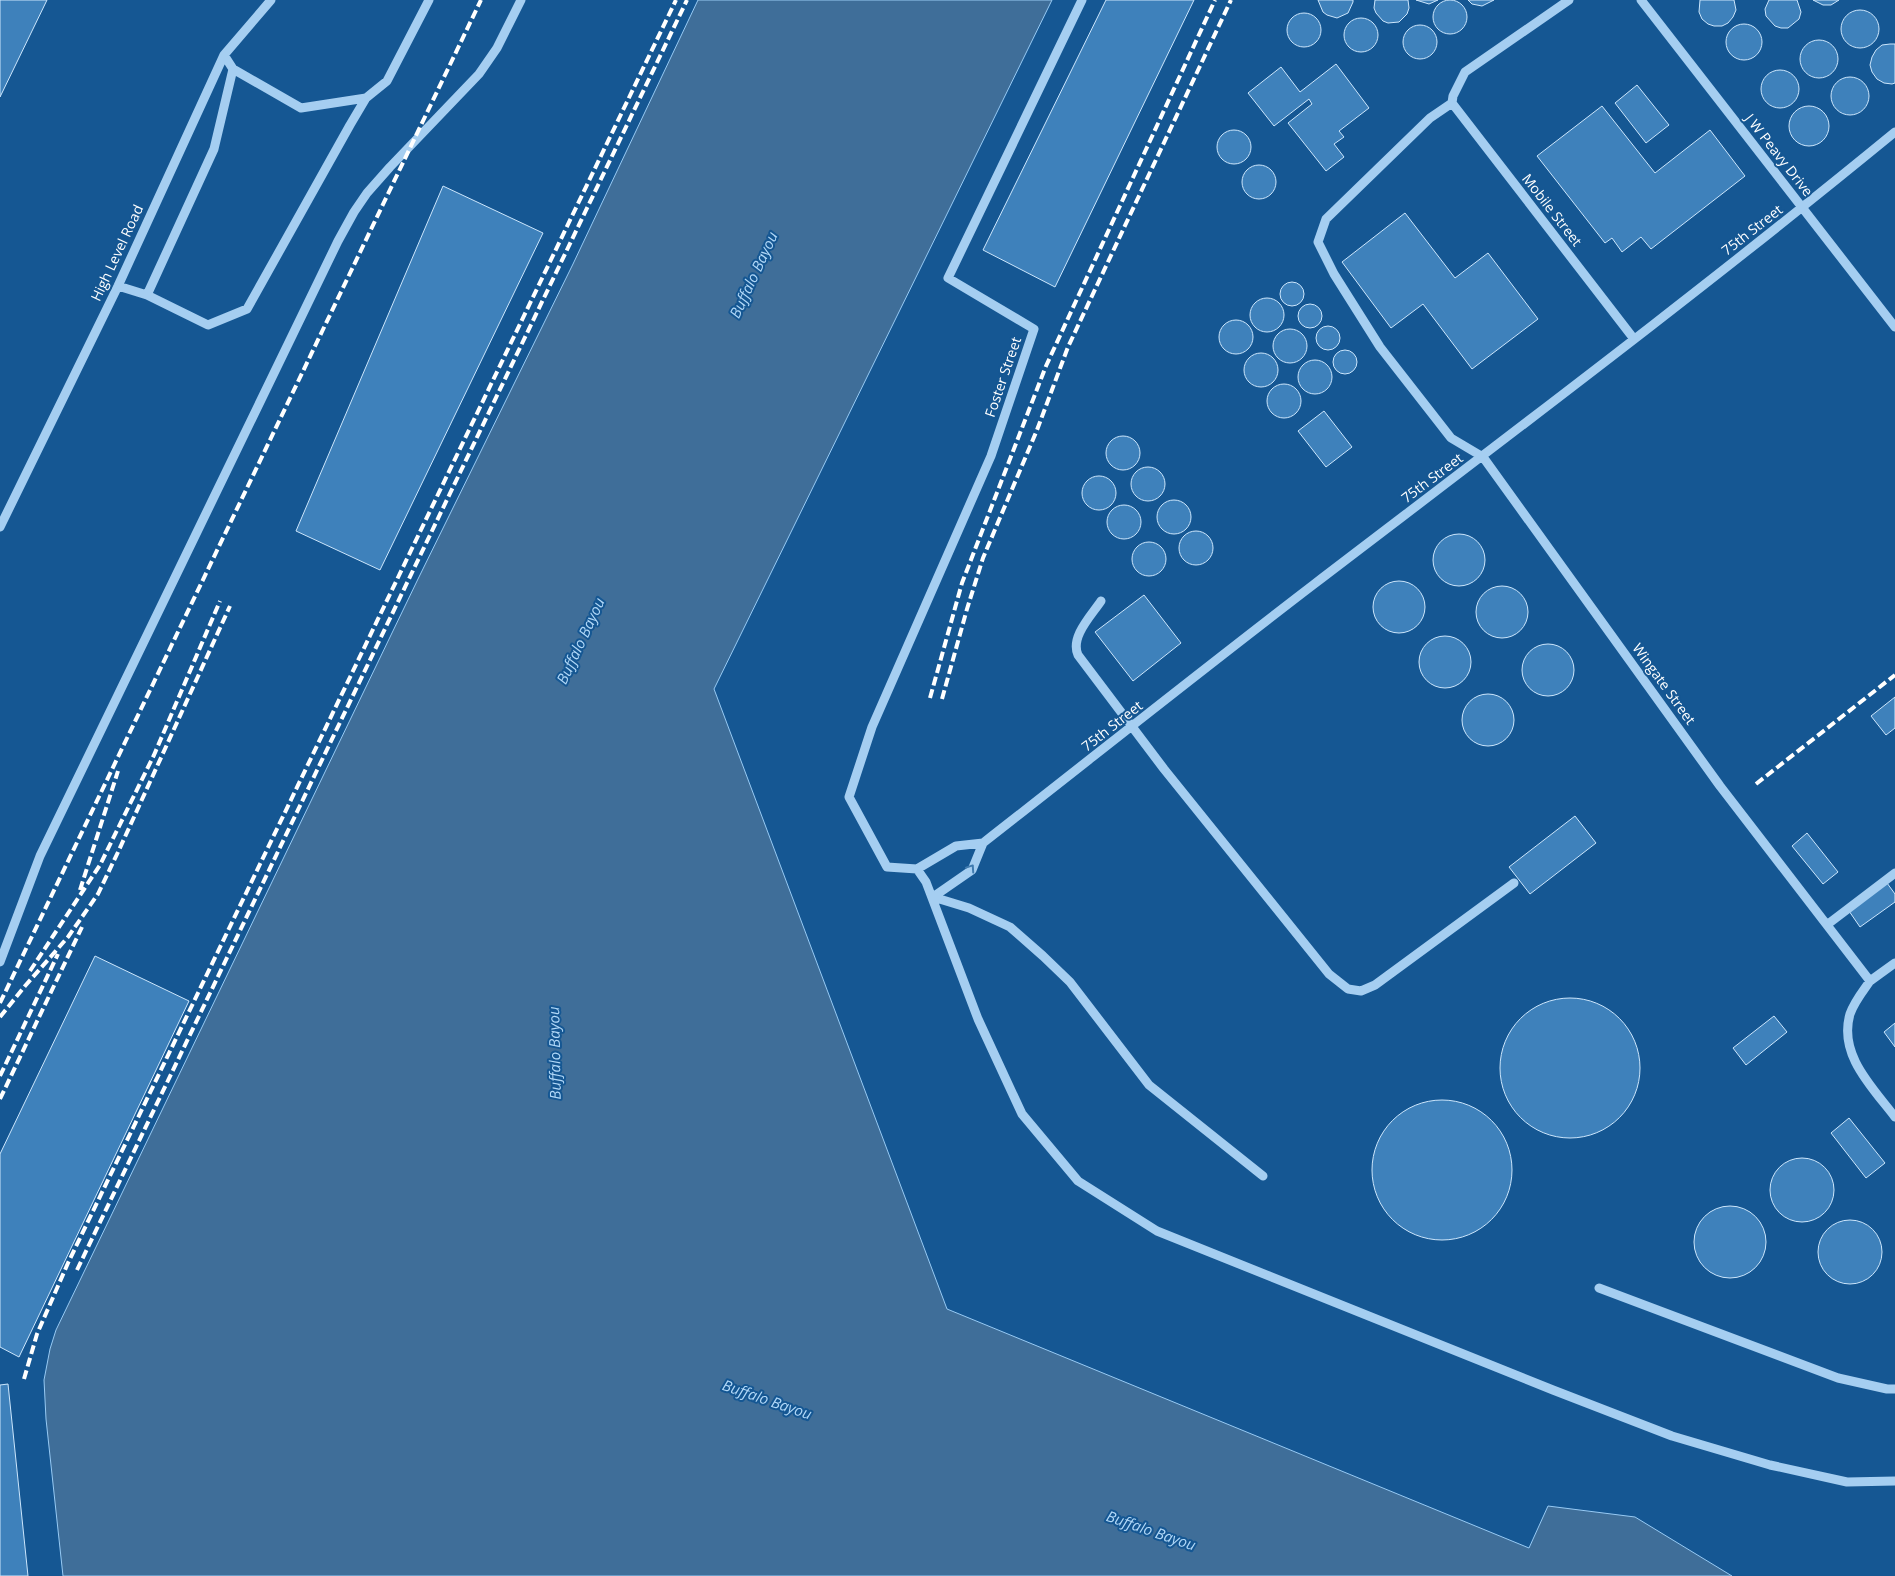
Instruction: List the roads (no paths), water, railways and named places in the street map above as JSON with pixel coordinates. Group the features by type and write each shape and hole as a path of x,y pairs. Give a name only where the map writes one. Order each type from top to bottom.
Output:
{"street":[{"name":"High Level Road","path":"0,527 118,286 224,55 271,0"},
{"path":"118,286 147,295 208,325 248,309 366,98 387,80 429,0"},
{"path":"0,962 40,856 338,241 354,212 373,186 479,74 498,48 521,0"},
{"name":"Foster Street","path":"917,870 887,867 849,798 872,727 992,456 1034,329 948,278 1082,0"},
{"path":"1483,457 1451,438 1380,347 1334,274 1318,242 1326,219 1430,118 1452,100 1465,72 1569,0"},
{"name":"J W Peavy Drive","path":"1641,0 1895,327"},
{"path":"224,55 233,69 301,108 366,98"},
{"path":"147,295 214,149 233,69"},
{"name":"Mobile Street","path":"1452,100 1634,339"},
{"name":"75th Street","path":"983,842 1312,586 1483,457 1803,207 1895,132"},
{"name":"Wingate Street","path":"1483,457 1720,786 1870,981"},
{"path":"1102,602 1082,629 1076,641 1075,648 1078,655 1132,727 1330,974 1348,988 1361,992 1375,985 1514,883"},
{"path":"933,898 972,870 983,842 956,846 917,870 926,882 933,898 978,1019 1022,1114 1078,1181 1157,1231 1672,1436 1770,1465 1847,1482 1895,1481"},
{"path":"1828,924 1895,873"},
{"path":"933,898 968,908 1010,927 1044,956 1070,982 1149,1085 1263,1176"},
{"path":"1895,963 1870,981 1850,1015 1848,1032 1850,1048 1856,1065 1895,1116"},
{"path":"1599,1288 1838,1378 1887,1389 1895,1388"}],"water":[{"name":"Buffalo Bayou","path":"698,0 1052,0 714,689 947,1309 1529,1548 1548,1506 1635,1517 1732,1576 63,1576 46,1419 44,1380 56,1330 418,579 573,264"}],"railway":[{"path":"0,1003 481,0"},
{"path":"24,1379 37,1334 68,1263 676,0"},
{"path":"77,1270 687,0"},
{"path":"930,698 962,583 1046,366 1215,0"},
{"path":"942,699 983,558 1037,430 1068,347 1231,0"},
{"path":"30,971 100,865 154,755 220,601"},
{"path":"0,1017 68,937 98,894 230,606"},
{"path":"1756,784 1895,675"},
{"path":"80,890 118,771"},
{"path":"0,1099 82,927"},
{"path":"0,1076 58,954"}]}
